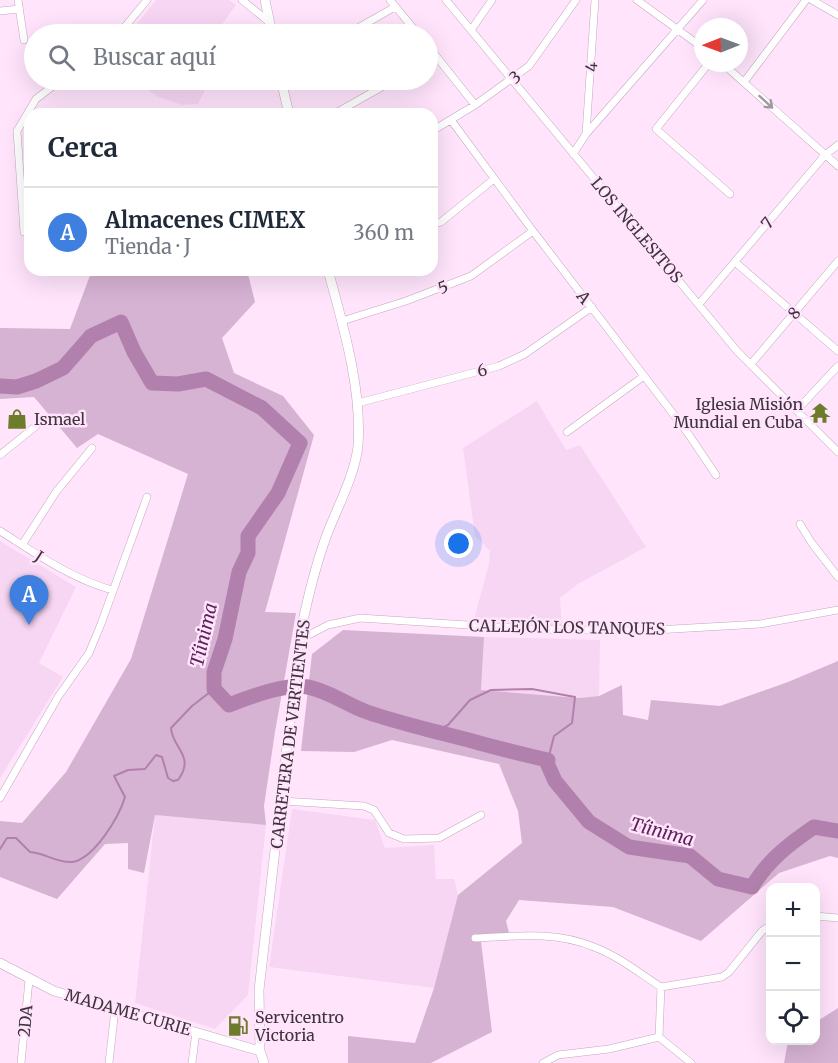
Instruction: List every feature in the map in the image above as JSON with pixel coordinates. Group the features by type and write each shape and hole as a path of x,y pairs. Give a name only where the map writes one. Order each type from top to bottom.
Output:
{"main road":[{"path":"265,0 269,22"},
{"path":"283,90 288,108"},
{"name":"CARRETERA DE VERTIENTES","path":"264,1063 260,1051 259,990 295,670 306,605 325,540 349,477 357,448 358,402 342,321 330,276"},
{"name":"MADAME CURIE","path":"0,963 54,991 260,1051"}],"street":[{"path":"18,0 24,40"},
{"path":"127,24 147,0"},
{"path":"242,0 269,22"},
{"path":"390,0 409,24"},
{"name":"LOS INGLESITOS","path":"446,0 737,351 838,452"},
{"path":"471,30 492,0"},
{"name":"3","path":"438,128 475,105 529,66 576,0"},
{"name":"4","path":"586,134 595,0"},
{"path":"637,0 694,42"},
{"path":"573,154 586,134 704,0"},
{"path":"744,82 806,0"},
{"path":"812,0 838,15"},
{"path":"365,24 395,7"},
{"path":"0,11 19,9"},
{"path":"438,59 475,105"},
{"path":"702,72 656,129 730,194"},
{"path":"732,72 838,166"},
{"path":"31,108 36,99 48,90"},
{"path":"345,108 376,90"},
{"path":"24,119 17,131 24,180"},
{"name":"A","path":"451,120 687,432 716,475"},
{"name":"7","path":"699,304 825,155 838,145"},
{"path":"438,223 494,179"},
{"name":"5","path":"342,321 406,301 471,276 533,231"},
{"name":"8","path":"751,364 838,261"},
{"path":"735,262 838,351"},
{"name":"6","path":"358,402 499,366 525,354 592,307"},
{"path":"798,410 838,366"},
{"path":"567,432 644,376"},
{"path":"0,455 36,426"},
{"path":"22,545 56,492 92,448"},
{"path":"0,798 58,697 89,653 147,497"},
{"path":"800,524 838,577"},
{"name":"J","path":"0,531 62,571 92,585 112,590"},
{"name":"CALLEJÓN LOS TANQUES","path":"300,640 328,625 360,618 531,629 638,631 760,624 838,610"},
{"path":"282,801 364,806 374,810 389,833 404,839 440,838 481,815"},
{"path":"820,916 838,918"},
{"path":"476,938 532,935 579,941 606,953 661,987 722,977 729,972 766,929"},
{"name":"2DA","path":"21,1063 29,980"},
{"path":"659,1037 661,987"},
{"path":"109,1063 115,1009"},
{"path":"192,1063 196,1032"},
{"path":"543,1063 558,1055 609,1048 659,1037"},
{"path":"659,1037 691,1063"}],"shaded area":[{"path":"156,0 229,0 236,5 222,24 137,24"},
{"path":"147,90 205,90 198,104 182,105 159,97"},
{"path":"90,276 248,276 255,302 222,338 234,373 283,396 314,435 265,612 296,613 264,806 266,825 155,815 144,873 128,869 128,843 105,844 57,899 0,877 0,821 22,823 66,772 131,659 188,474 98,434 77,448 34,397 0,399 0,328 70,329"},
{"path":"537,401 566,450 580,445 646,547 578,584 560,598 562,627 474,619 489,564 490,551 475,536 463,448"},
{"path":"0,541 76,587 39,663 63,677 0,778"},
{"path":"343,630 484,637 481,690 579,698 599,696 622,685 623,715 648,720 651,700 720,706 788,682 838,661 838,858 830,856 779,873 701,941 613,907 519,900 506,921 510,937 481,942 492,1032 431,1063 348,1063 348,1036 415,1043 434,988 458,895 522,843 518,811 499,764 392,740 354,752 301,751 312,654"},
{"path":"484,637 600,640 599,696 579,698 481,690"},
{"path":"292,809 375,820 385,848 434,845 436,879 454,879 458,895 434,988 269,967"},
{"path":"155,815 266,825 248,995 215,1029 135,1003"},
{"path":"838,1008 838,1063 784,1063 787,1045 820,1045 820,1019"}],"waterway":[{"name":"Tíinima","path":"0,386 17,387 63,368 91,336 121,322 134,352 152,383 178,384 206,379 262,408 300,443 278,493 248,536 248,553 239,572 225,639 214,672 214,689 229,705 279,689 308,687 384,718 548,760 547,763 555,781 589,822 629,847 690,856 718,879 752,887 764,869 779,854 814,827 838,831"},
{"path":"0,849 7,838 16,838 30,852 61,861 72,862 89,853 111,826 125,797 114,776 128,770 145,769 156,755 162,757 168,778 173,781 178,780 185,765 171,728 192,706 214,689"},
{"path":"435,731 448,725 470,700 491,690 532,689 575,697 572,723 554,736 548,760"}],"place":[{"name":"Iglesia Misión Mundial en Cuba","path":"820,413"},
{"name":"Ismael","path":"17,419"},
{"name":"Almacenes CIMEX","path":"29,625"},
{"name":"Servicentro Victoria","path":"238,1026"}]}
